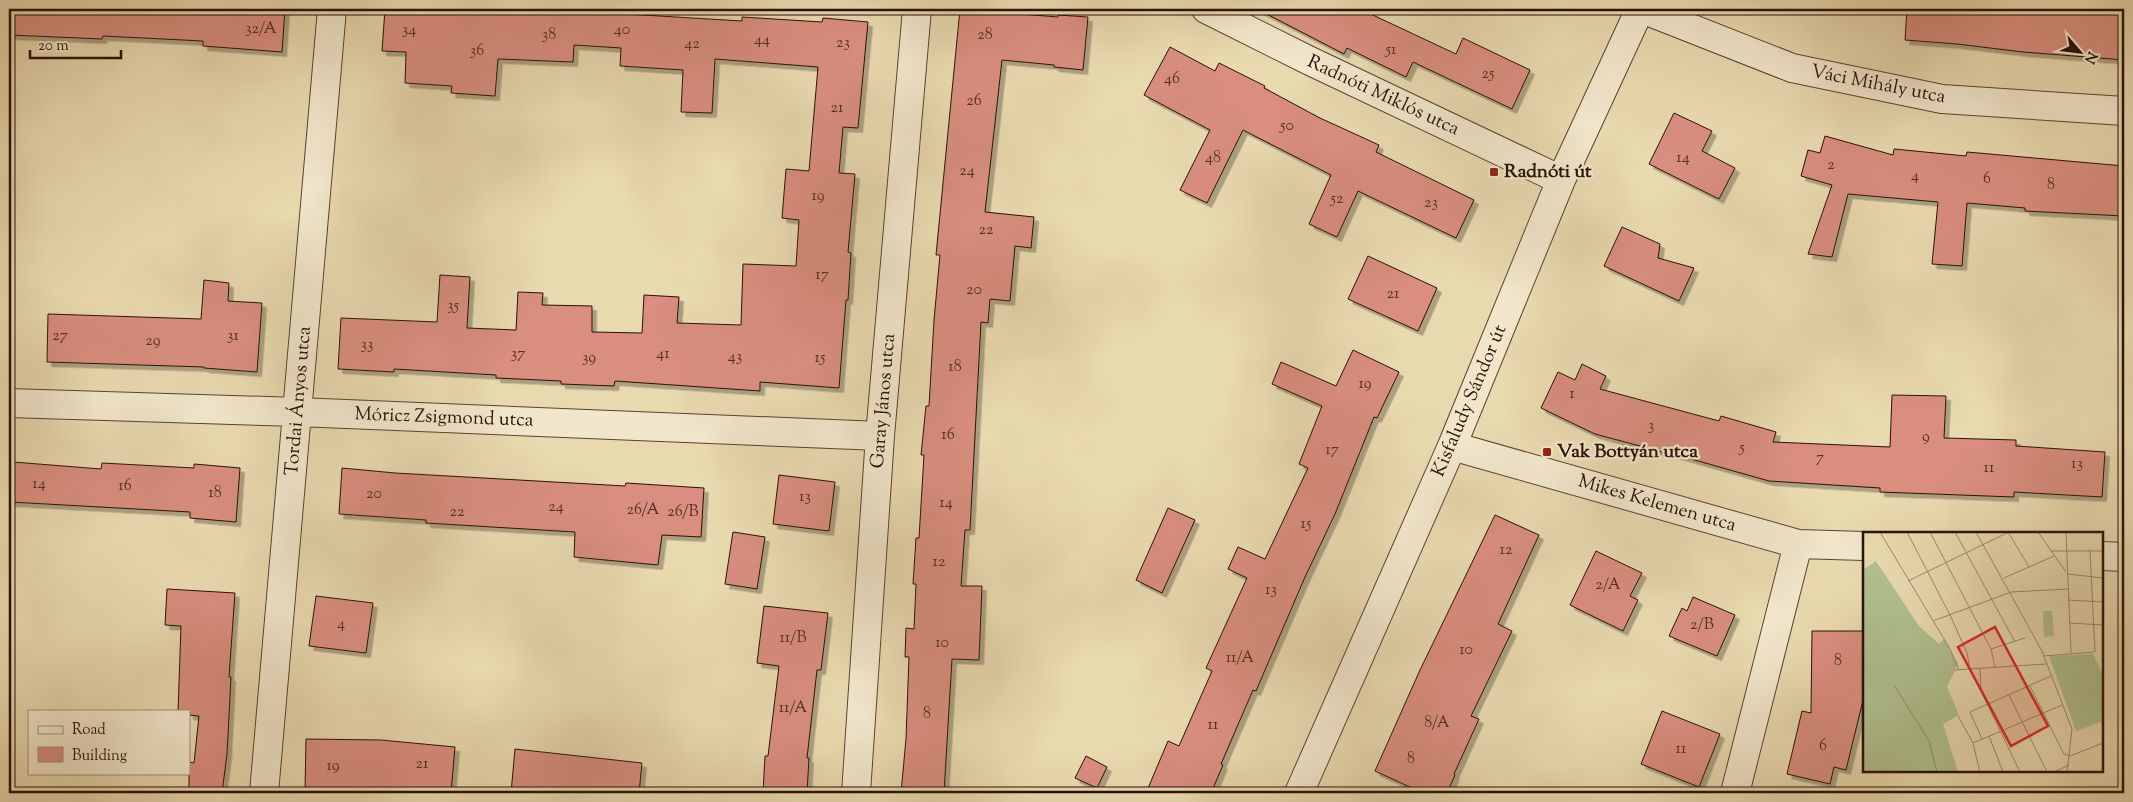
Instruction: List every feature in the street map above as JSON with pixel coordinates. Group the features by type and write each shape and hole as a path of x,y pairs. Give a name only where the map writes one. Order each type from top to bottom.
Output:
{"street":[{"name":"Tordai Ányos utca","path":"264,793 332,9"},
{"name":"Garay János utca","path":"856,793 880,436 917,9"},
{"name":"Radnóti Miklós utca","path":"1206,9 1308,60 1561,180"},
{"name":"Kisfaludy Sándor út","path":"1300,793 1452,446 1561,180 1641,9"},
{"name":"Váci Mihály utca","path":"1641,9 1792,68 1942,99 2124,111"},
{"name":"Móricz Zsigmond utca","path":"9,403 298,412 880,436"},
{"name":"Mikes Kelemen utca","path":"1452,446 1798,544 1863,546"},
{"path":"1735,793 1798,544"},
{"path":"2103,556 2124,556"}],"building":[{"path":"9,9 285,9 282,52 203,46 203,41 103,36 102,39 9,35"},
{"path":"385,9 490,9 524,11 524,9 544,9 742,21 742,17 822,22 823,18 868,22 858,128 843,127 839,173 855,174 848,252 851,253 848,300 846,300 839,388 760,382 760,391 615,381 614,386 561,384 561,381 496,378 496,375 394,369 394,372 338,369 341,318 437,322 440,275 470,277 467,328 516,330 518,292 543,293 542,305 592,306 592,332 642,333 644,295 679,297 677,323 741,325 743,264 796,266 799,220 782,218 786,169 809,171 818,67 715,59 712,113 681,112 683,70 620,66 621,48 574,45 573,62 498,59 495,96 451,93 452,86 405,83 406,52 382,51"},
{"path":"960,9 1058,17 1058,15 1088,17 1083,70 1002,60 985,212 1034,217 1031,248 1015,246 1010,301 990,299 988,323 981,322 970,530 965,530 961,586 982,586 979,660 952,659 944,793 901,793 906,739 909,657 905,657 906,628 914,629 916,584 913,584 916,538 919,538 924,455 921,455 926,406 929,406 940,255 936,255"},
{"path":"1257,9 1360,9 1456,54 1463,38 1530,70 1512,109 1413,62 1406,77 1347,48 1344,54"},
{"path":"1907,9 2124,10 2124,60 1905,40"},
{"path":"1170,47 1215,71 1219,63 1265,86 1264,88 1320,118 1379,145 1376,152 1474,200 1456,238 1358,191 1337,237 1309,224 1331,175 1243,130 1207,203 1180,190 1210,130 1144,95"},
{"path":"1674,113 1712,131 1702,151 1735,168 1719,199 1649,164"},
{"path":"1825,136 1893,155 1894,149 1966,156 1967,152 2124,166 2124,216 2025,211 2025,208 1967,203 1962,266 1932,264 1938,202 1848,194 1832,257 1808,254 1832,185 1801,176 1808,150 1820,153"},
{"path":"1622,227 1660,244 1658,258 1694,268 1679,301 1604,266"},
{"path":"1368,256 1437,288 1418,331 1348,299"},
{"path":"204,280 229,283 228,301 262,303 257,372 204,367 47,362 48,314 201,319"},
{"path":"1353,350 1399,372 1377,418 1374,417 1335,514 1305,577 1256,691 1253,690 1221,764 1223,765 1211,793 1146,793 1168,741 1179,746 1212,671 1206,668 1247,578 1228,569 1238,547 1265,559 1308,468 1299,464 1322,406 1272,384 1281,362 1336,386"},
{"path":"1582,364 1606,376 1600,389 1719,421 1721,416 1776,432 1773,442 1890,447 1892,395 1946,396 1944,438 2016,440 2016,446 2105,452 2102,497 2014,492 2014,497 1880,492 1880,488 1769,481 1595,434 1541,408 1558,372 1575,380"},
{"path":"13,462 101,469 102,463 194,468 194,464 240,468 236,522 190,518 190,512 10,502"},
{"path":"342,468 395,473 625,486 626,483 704,488 701,537 662,535 658,565 574,557 575,532 426,523 426,520 339,514"},
{"path":"779,475 835,482 829,531 773,524"},
{"path":"1168,508 1195,520 1162,593 1136,580"},
{"path":"1495,515 1539,535 1498,624 1512,631 1471,716 1479,719 1447,793 1423,793 1375,771 1420,670"},
{"path":"733,532 765,537 757,589 725,584"},
{"path":"1596,551 1642,573 1630,596 1638,600 1623,631 1570,605"},
{"path":"167,589 235,593 229,677 231,677 227,754 222,793 189,791 190,762 194,763 199,716 190,715 190,710 178,710 181,626 165,625"},
{"path":"316,596 373,603 366,653 309,646"},
{"path":"1693,597 1735,615 1717,656 1669,636 1682,608 1687,611"},
{"path":"764,606 828,613 821,670 817,670 807,758 809,758 807,793 763,793 765,756 768,756 779,666 757,663"},
{"path":"1812,631 1863,631 1863,700 1846,770 1834,767 1830,784 1787,774 1802,711 1811,713"},
{"path":"1662,711 1720,734 1699,787 1641,764"},
{"path":"306,739 381,740 455,747 451,793 360,788 360,793 305,792"},
{"path":"515,749 642,763 639,793 511,793"},
{"path":"1086,756 1107,767 1097,788 1075,778"}],"place":[{"name":"Radnóti út","path":"1494,172"},
{"name":"Vak Bottyán utca","path":"1547,452"}]}
